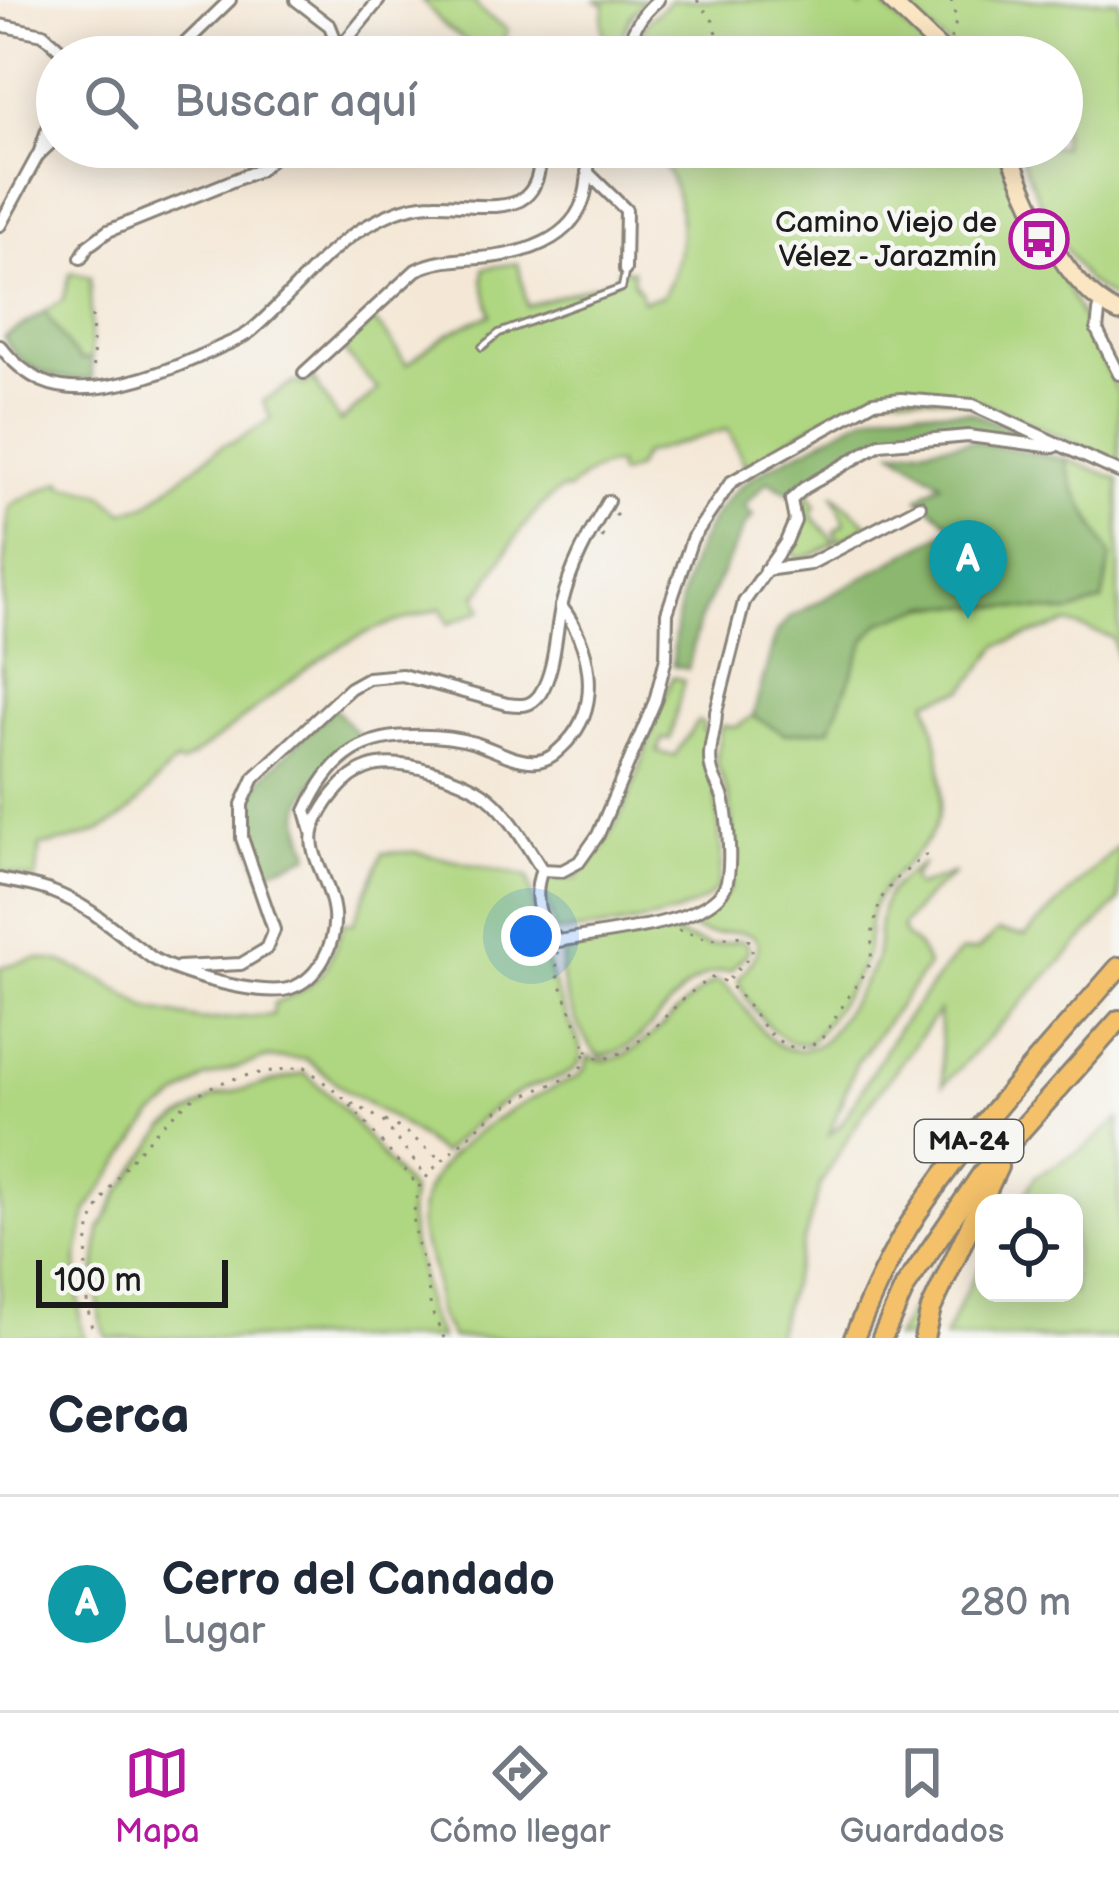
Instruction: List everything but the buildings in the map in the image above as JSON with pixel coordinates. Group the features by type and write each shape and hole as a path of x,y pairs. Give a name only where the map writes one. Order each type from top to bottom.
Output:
{"highway":[{"name":"MA-24","path":"854,1338 914,1217 958,1155 1119,967"},
{"name":"MA-24","path":"882,1338 905,1287 982,1174 1119,1020"},
{"path":"924,1338 931,1309 1009,1147"}],"street":[{"path":"193,36 230,0"},
{"path":"296,0 330,26 333,36"},
{"path":"351,36 379,0"},
{"path":"627,36 658,0"},
{"path":"889,0 927,36"},
{"path":"0,25 45,36"},
{"path":"0,225 36,159"},
{"path":"81,258 88,246 109,231 261,168"},
{"path":"0,346 13,362 42,381 74,388 171,370 248,334 341,242 372,222 431,203 512,204 528,196 539,168"},
{"path":"304,373 416,270 435,261 526,251 556,234 573,220 585,196 587,168"},
{"path":"1015,168 1048,235 1083,286 1100,304 1119,314"},
{"path":"587,172 626,210 625,270"},
{"path":"1100,304 1097,330 1119,374"},
{"path":"542,870 562,871 579,862 598,835 655,701 666,658 667,614 692,539 731,482 873,402 901,399 973,405 1119,472"},
{"path":"542,870 535,887 545,930 559,941 687,916 725,888 729,860 724,799 711,770 710,754 716,712 744,602 786,542 795,521 791,500 804,488 880,444 968,436 1069,449"},
{"path":"170,967 241,964 266,949 274,930 242,838 242,804 254,778 350,688 368,678 402,675 524,706 541,692 572,567 608,502"},
{"path":"766,570 810,565 920,506"},
{"path":"0,879 53,892 110,923 170,967 264,992 289,989 316,971 332,944 333,898 306,811 316,790 336,763 358,746 386,736 431,735 469,741 520,759 538,761 554,755 575,733 589,694 586,655 575,624 561,606"},
{"path":"312,832 324,808 356,773 372,765 419,769 462,780 490,799 519,831 542,870"}],"lane":[{"path":"482,347 499,333 622,288 625,270"}],"path":[{"path":"697,0 718,36"},
{"path":"951,0 956,18 952,36"},
{"path":"92,316 94,379"},
{"path":"596,545 603,536 610,541"},
{"path":"586,1051 600,1060 613,1058 640,1040 695,986 714,977 728,981 758,1021 788,1046 808,1048 822,1038 871,962 880,900 927,854"},
{"path":"659,924 709,939 742,936 752,943 752,954 728,981"},
{"path":"444,1338 431,1310 413,1216 419,1187 495,1112 568,1078 582,1066 586,1051 556,972 559,941"},
{"path":"95,1338 86,1278 90,1226 111,1187 161,1124 208,1089 267,1071 305,1067 347,1101 419,1187"},
{"path":"347,1101 403,1128 442,1160"},
{"path":"382,1120 426,1177"}],"green space":[{"path":"422,0 472,0 508,30 505,36 460,36"},
{"path":"594,0 644,0 622,36 605,36 605,5"},
{"path":"671,0 851,0 862,8 868,0 877,0 915,36 641,36 646,23"},
{"path":"900,0 1119,0 1119,304 1086,280 1049,223 1025,168 1083,168 1083,36 938,36"},
{"path":"666,168 1006,168 1119,395 1119,462 981,402 893,393 867,396 844,407 745,466 728,429 643,454 636,468 621,475 618,465 604,467 567,491 563,489 527,522 476,594 482,610 448,624 441,608 354,639 203,749 181,764 176,762 115,822 80,838 40,846 36,880 0,871 3,617 11,506 62,481 62,485 102,494 123,512 146,505 223,445 271,419 263,401 295,382 305,385 313,378 340,422 378,390 341,348 373,321 407,365 447,335 491,315 484,268 518,263 527,306 617,278 618,270 633,270 642,301 663,296 680,239 672,181"},
{"path":"73,273 90,277 92,379 41,372 20,358 4,337 63,300"},
{"path":"45,312 81,360 91,358 92,379 41,372 11,349 4,337"},
{"path":"889,410 971,412 1042,442 954,430 909,431 866,442 788,493 768,481 744,506 753,516 699,621 688,669 673,666 688,574 706,529 733,493 761,472 860,420"},
{"path":"973,441 1065,459 1073,487 1111,556 1102,601 1068,613 931,605 880,623 866,639 830,729 785,734 753,716 776,633 791,617 955,527 918,498 941,483 894,451"},
{"path":"1065,459 1119,479 1119,668 1113,638 1068,623 999,645 964,690 927,701 941,768 936,824 877,899 864,960 832,1015 808,1044 788,1041 758,1014 738,979 757,949 754,937 705,933 684,924 715,907 730,889 736,858 729,797 716,761 721,726 737,727 753,716 785,734 830,729 861,648 876,627 893,616 967,605 1067,613 1111,556 1073,487"},
{"path":"833,494 869,525 839,541 834,532 845,523"},
{"path":"810,495 816,507 814,518 835,542 811,556 796,558 793,548 803,521 801,501"},
{"path":"672,677 684,680 670,739 662,739 657,752 674,756 698,721 705,725 702,730 709,735 707,761 721,846 719,882 703,900 665,916 556,932 543,889 545,879 576,879 602,851 628,801"},
{"path":"334,708 362,739 333,761 306,795 300,816 310,855 261,874 249,825 255,790"},
{"path":"1119,845 1119,901 943,1085 939,1011 864,1112 821,1183 775,1338 452,1338 437,1309 420,1223 424,1197 437,1173 477,1132 577,1077 588,1056 621,1057 637,1047 717,981 778,1045 798,1050 816,1046 835,1027 874,964 882,908 892,888 924,862 912,878 916,887 955,873 902,926 928,966 856,1064 829,1135 840,1126 897,1030 960,952 977,950 998,931 1025,936"},
{"path":"415,852 528,877 552,979 579,1044 581,1057 574,1069 510,1097 442,1154 306,1059 267,1058 204,1078 154,1115 87,1210 77,1259 85,1338 0,1338 0,967 38,958 62,962 148,1009 203,1020 273,1015 274,1003 303,990 321,973 344,922 353,924 383,853"},
{"path":"664,931 709,946 741,940 748,952 730,971 693,983 635,1040 600,1056 570,1006 561,973 564,953 600,938"},
{"path":"305,1073 340,1105 411,1191 413,1245 427,1311 440,1338 107,1338 100,1320 95,1270 100,1230 119,1193 165,1128 214,1097"},
{"path":"1119,1119 1119,1338 944,1338 975,1275 975,1302 1083,1302 1083,1194 1025,1194 1036,1176 1085,1148"},
{"path":"941,1261 911,1338 895,1338 933,1269"}],"place":[{"name":"Camino Viejo de Vélez - Jarazmín","path":"1039,239"},
{"name":"Cerro del Candado","path":"968,619"}]}
